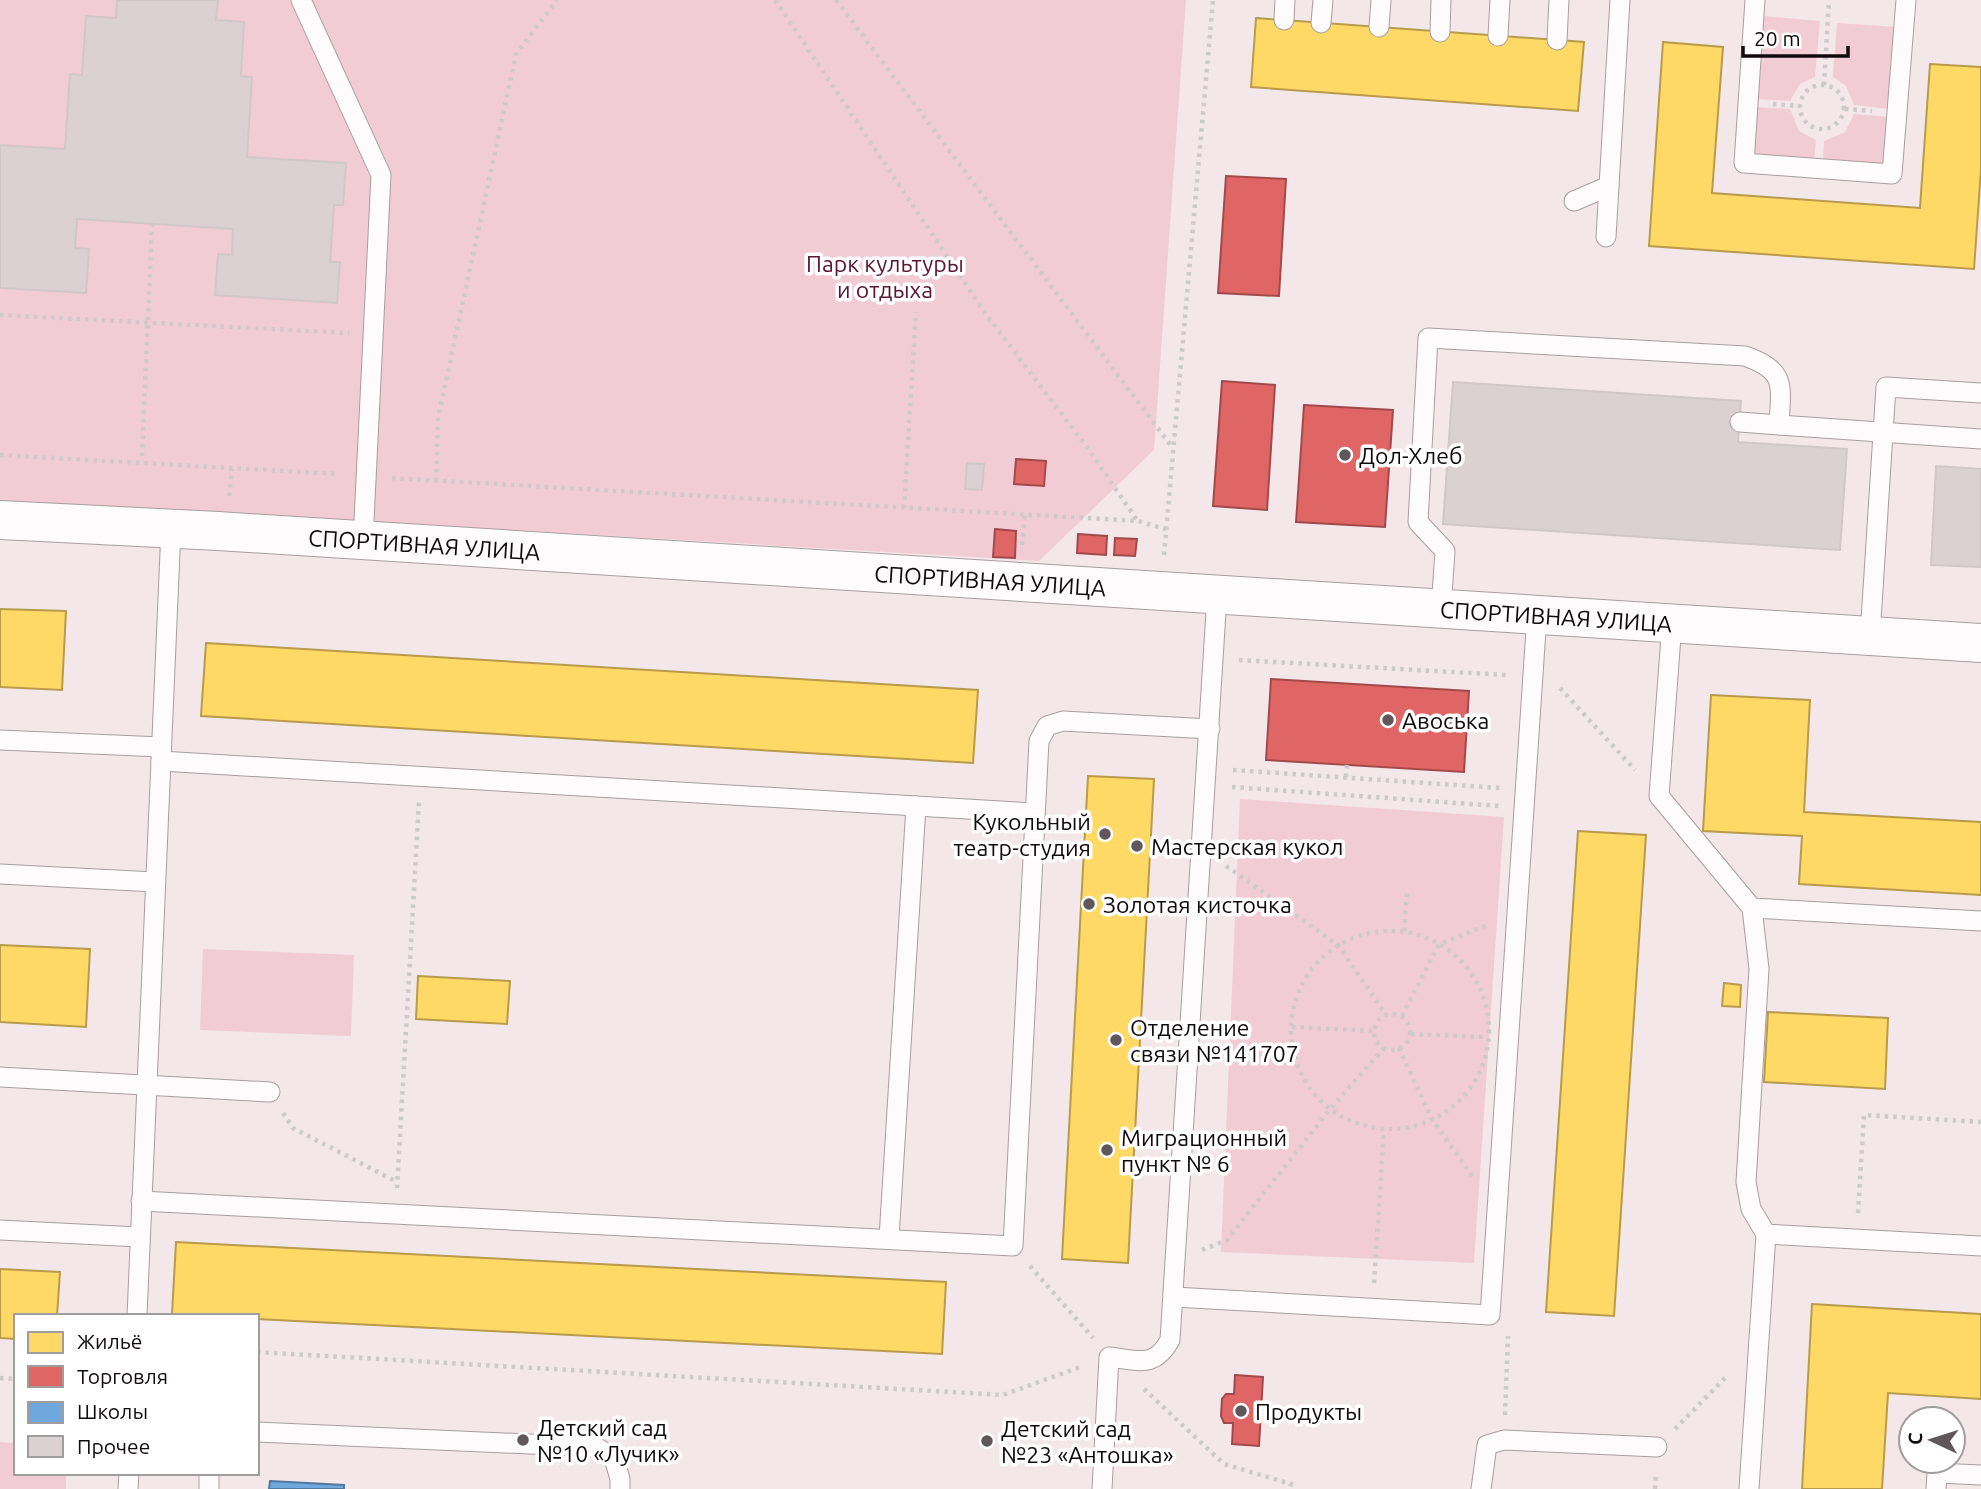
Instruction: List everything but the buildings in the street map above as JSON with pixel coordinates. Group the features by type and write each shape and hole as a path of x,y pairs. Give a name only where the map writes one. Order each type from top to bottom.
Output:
{"street":[{"name":"СПОРТИВНАЯ УЛИЦА","path":"0,520 1981,643"}],"lane":[{"path":"301,0 382,175 363,541"},
{"path":"1284,20 1285,0"},
{"path":"1321,23 1323,0"},
{"path":"1380,27 1381,0"},
{"path":"1440,32 1441,0"},
{"path":"1498,36 1500,0"},
{"path":"1557,40 1559,0"},
{"path":"1606,237 1620,0"},
{"path":"1755,0 1744,163 1892,174 1906,0"},
{"path":"1574,201 1609,186"},
{"path":"1441,609 1445,551 1418,522 1428,338 1745,356 1769,365 1781,386 1779,425"},
{"path":"1870,636 1886,387 1981,393"},
{"path":"1740,422 1981,439"},
{"path":"137,1314 171,529"},
{"path":"1102,1489 1109,1357 1150,1361 1162,1355 1170,1340 1217,596"},
{"path":"1174,1297 1490,1315 1537,615"},
{"path":"1671,624 1659,796 1752,908 1759,969 1746,1182 1751,1209 1766,1234 1749,1489"},
{"path":"141,1201 1013,1246 1039,741 1047,726 1063,721 1210,729"},
{"path":"0,740 420,777 1034,813"},
{"path":"889,1238 916,806"},
{"path":"0,874 155,882"},
{"path":"1752,908 1981,921"},
{"path":"0,1077 270,1092"},
{"path":"0,1230 139,1237"},
{"path":"1766,1234 1981,1247"},
{"path":"259,1432 596,1447 614,1458 621,1479 620,1489"},
{"path":"1481,1489 1487,1445 1504,1440 1657,1447"},
{"path":"1936,1489 1937,1472 1981,1475"}],"path":[{"path":"436,481 438,418 516,54 557,0"},
{"path":"775,0 985,313 1090,450 1138,521"},
{"path":"836,0 1173,448"},
{"path":"1163,566 1213,0"},
{"path":"1824,85 1829,0"},
{"path":"1824,85 1837,90 1845,109 1839,122 1820,130 1803,119 1800,106 1810,88 1824,85"},
{"path":"142,456 152,224"},
{"path":"904,508 916,312"},
{"path":"0,315 374,334"},
{"path":"0,456 1138,521 1166,529"},
{"path":"229,498 232,469"},
{"path":"1023,544 1025,514"},
{"path":"1214,658 1533,668 1659,796"},
{"path":"1346,778 1347,765"},
{"path":"395,1216 420,777"},
{"path":"1207,777 1524,798"},
{"path":"1207,777 1346,778 1524,798"},
{"path":"1203,849 1338,945 1386,1015"},
{"path":"1404,931 1407,893"},
{"path":"1402,1016 1438,944 1517,913"},
{"path":"1404,931 1438,944 1462,963 1477,983 1488,1015 1488,1037 1481,1070 1474,1083 1447,1111 1409,1128 1384,1130 1354,1122 1330,1109 1304,1079 1292,1045 1295,1003 1316,963 1338,945 1367,934 1404,931"},
{"path":"1374,1031 1377,1023 1386,1015 1402,1016 1408,1023 1410,1034 1399,1048"},
{"path":"1292,1027 1374,1031"},
{"path":"1374,1031 1384,1048"},
{"path":"1410,1034 1488,1037"},
{"path":"1177,1261 1227,1240 1330,1109 1384,1048 1399,1048"},
{"path":"1399,1048 1432,1119 1497,1211"},
{"path":"270,1092 293,1128 397,1181"},
{"path":"1857,1239 1864,1115 1981,1122"},
{"path":"1372,1308 1384,1130"},
{"path":"1657,1447 1757,1346"},
{"path":"1504,1440 1508,1347"},
{"path":"259,1352 1003,1395 1109,1357"}],"green space":[{"name":"Парк культуры и отдыха","path":"0,0 1186,0 1154,450 1039,561 0,500"},
{"path":"1763,16 1820,21 1815,77 1800,84 1790,101 1757,99"},
{"path":"1837,23 1896,27 1890,109 1854,105 1846,86 1833,77"},
{"path":"1756,107 1790,109 1799,131 1816,140 1814,163 1753,158"},
{"path":"1854,114 1890,117 1886,168 1823,163 1824,141 1845,132"},
{"path":"1240,799 1504,817 1474,1263 1221,1252"},
{"path":"203,949 354,955 351,1036 200,1030"},
{"path":"0,1442 14,1443 14,1475 66,1475 66,1489 0,1489"}],"place":[{"name":"Дол-Хлеб","path":"1345,455"},
{"name":"Авоська","path":"1388,720"},
{"name":"Кукольный театр-студия","path":"1105,834"},
{"name":"Мастерская кукол","path":"1137,846"},
{"name":"Золотая кисточка","path":"1089,904"},
{"name":"Отделение связи №141707","path":"1116,1040"},
{"name":"Миграционный пункт № 6","path":"1107,1150"},
{"name":"Продукты","path":"1241,1411"},
{"name":"Детский сад №10 «Лучик»","path":"523,1440"},
{"name":"Детский сад №23 «Антошка»","path":"987,1441"}]}
